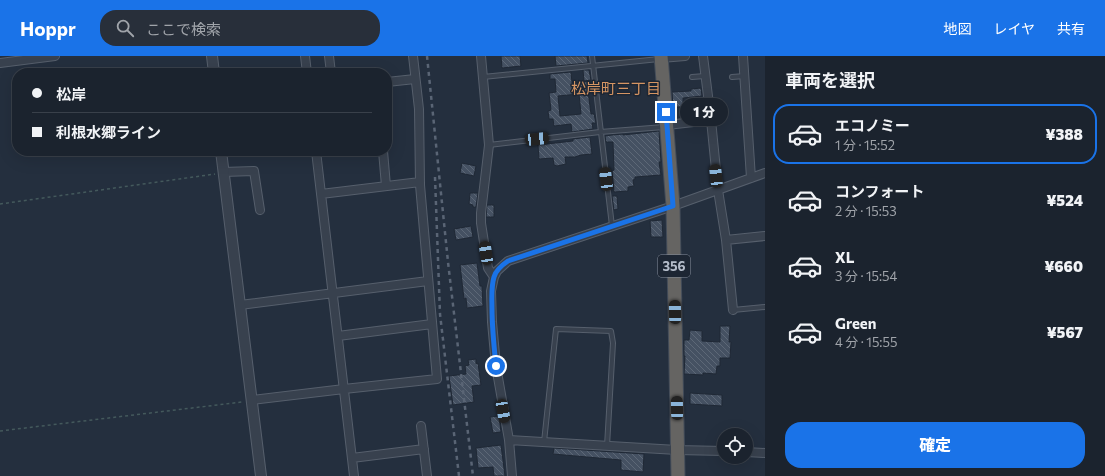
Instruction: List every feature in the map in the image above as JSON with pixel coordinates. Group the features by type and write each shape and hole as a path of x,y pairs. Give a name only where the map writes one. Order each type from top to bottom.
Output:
{"highway":[{"name":"356","path":"661,57 673,206 678,476"}],"street":[{"path":"0,63 55,56"},
{"path":"212,56 213,68"},
{"path":"304,56 305,68"},
{"path":"329,56 330,68"},
{"path":"252,400 437,379 420,182 419,109 413,56"},
{"path":"481,56 490,145 481,223 488,268 494,277"},
{"path":"661,57 685,56"},
{"path":"703,56 718,190 726,240 732,310"},
{"path":"743,56 751,178"},
{"path":"392,81 415,78"},
{"path":"667,126 710,116"},
{"path":"221,156 261,476"},
{"path":"317,156 354,476"},
{"path":"383,156 386,186"},
{"path":"223,172 254,171 260,210"},
{"path":"512,476 509,440 496,366 492,322 491,291 497,271 508,261 612,227 765,173"},
{"path":"321,194 420,182"},
{"path":"726,240 765,236"},
{"path":"240,305 428,281"},
{"path":"338,336 432,324"},
{"path":"421,426 427,476"},
{"path":"509,440 717,451"},
{"path":"352,458 424,449"},
{"path":"753,452 765,453"}],"lane":[{"path":"592,56 612,227"},
{"path":"483,76 661,57"},
{"path":"692,77 705,76"},
{"path":"732,77 745,76"},
{"path":"710,116 721,112"},
{"path":"490,145 667,126"},
{"path":"732,310 765,307"},
{"path":"544,442 556,329 610,331 614,343 607,446"}],"path":[{"path":"0,204 223,172"},
{"path":"0,431 252,400"}],"building":[{"path":"501,56 520,56 521,66 502,68"},
{"path":"555,56 587,56 588,63 556,66"},
{"path":"583,70 589,70 591,80 584,81"},
{"path":"571,72 572,83 589,81 590,91 588,91 591,114 594,114 596,123 592,123 593,129 572,132 571,124 554,126 553,119 549,119 548,111 551,110 549,93 556,92 555,79 550,79 550,74","holes":["579,94 581,114 560,116 558,96"]},
{"path":"701,88 702,96 683,98 683,107 673,107 672,92 691,91 691,89"},
{"path":"659,131 661,162 659,162 661,175 635,177 633,180 634,186 628,187 628,191 614,192 612,171 614,170 613,142 606,142 605,136"},
{"path":"590,137 592,154 565,157 566,164 557,166 554,165 553,158 539,159 538,145 573,141 573,139"},
{"path":"462,163 476,166 474,176 460,173"},
{"path":"470,193 478,193 476,207 469,204"},
{"path":"612,196 617,196 618,209 614,210"},
{"path":"487,205 494,205 494,217 486,217"},
{"path":"662,220 663,237 651,237 650,221"},
{"path":"471,226 473,237 456,240 454,229"},
{"path":"477,263 480,286 482,286 483,306 467,308 466,298 464,299 460,265"},
{"path":"720,326 730,326 730,358 720,358 720,366 717,366 716,374 684,374 684,340 689,340 690,330 702,331 702,341 720,342"},
{"path":"476,359 476,364 478,363 481,385 472,386 474,402 453,405 449,376 466,374 465,366 469,365 468,360"},
{"path":"690,393 722,395 722,406 690,404"},
{"path":"499,416 501,432 493,433 490,417"},
{"path":"501,445 505,476 494,476 493,467 478,468 476,448"},
{"path":"554,448 644,454 643,472 621,470 621,460 553,454"}],"railway":[{"path":"427,56 448,262 473,476"},
{"path":"435,177 440,314 459,476"}],"district":[{"name":"松岸町三丁目","path":"616,88"}],"route":[{"path":"496,366 491,291 494,277 502,266 508,261 673,206 666,112"}]}
